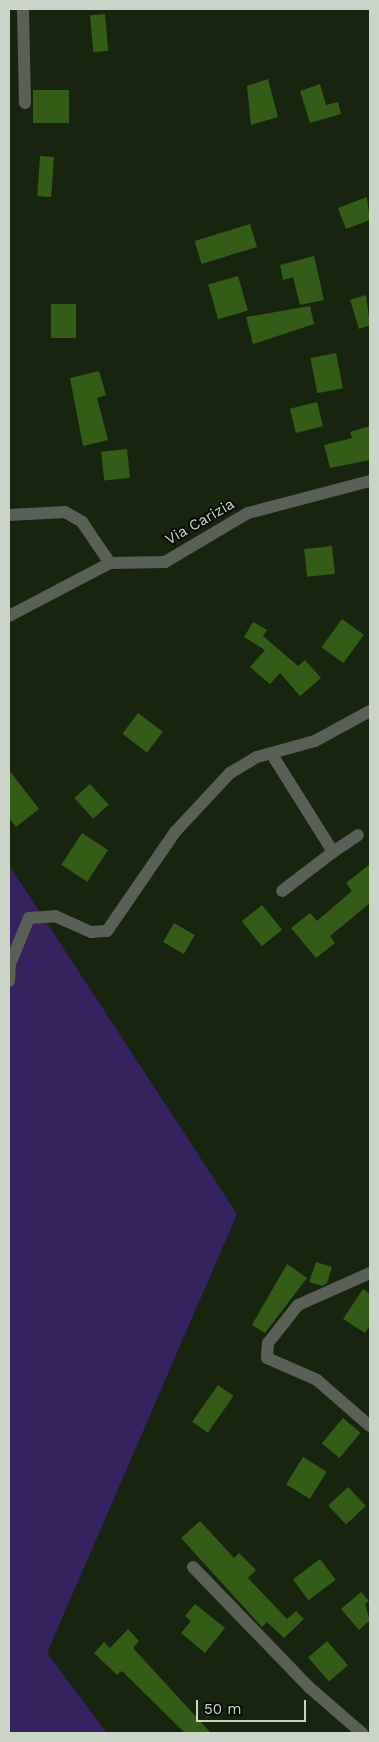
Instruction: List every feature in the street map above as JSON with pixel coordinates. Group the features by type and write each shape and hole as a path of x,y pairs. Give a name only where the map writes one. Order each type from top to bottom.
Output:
{"street":[{"path":"23,9 25,103"},
{"name":"Via Carizia","path":"110,563 165,562 248,513 370,481"},
{"path":"9,515 65,512 82,522 110,563 9,616"},
{"path":"9,981 10,964 29,918 55,916 91,932 107,931 175,832 230,773 271,753 315,741 370,712"},
{"path":"271,753 333,852"},
{"path":"282,891 358,835"},
{"path":"370,1273 298,1305 268,1343 267,1358 317,1380 370,1426"},
{"path":"193,1567 310,1688 362,1733"}],"shaded area":[{"path":"9,865 237,1214 47,1653 107,1733 9,1733"}],"building":[{"path":"105,14 108,51 93,52 90,15"},
{"path":"268,79 278,117 251,125 247,86"},
{"path":"320,84 326,105 338,102 341,114 310,123 300,91"},
{"path":"33,90 69,90 69,123 33,123"},
{"path":"40,156 54,157 51,197 37,196"},
{"path":"367,197 370,220 346,229 338,208"},
{"path":"250,224 257,247 202,264 195,241"},
{"path":"314,256 324,300 300,305 293,277 283,280 280,265"},
{"path":"238,276 248,311 218,319 208,285"},
{"path":"366,295 370,325 359,329 350,300"},
{"path":"51,304 76,304 76,338 51,338"},
{"path":"310,306 314,324 253,344 246,317"},
{"path":"336,353 343,388 317,393 310,358"},
{"path":"99,371 106,395 97,398 108,440 83,446 70,378"},
{"path":"317,402 323,426 296,433 290,409"},
{"path":"370,426 370,460 330,468 324,445 352,438 350,432"},
{"path":"127,449 130,478 104,481 101,452"},
{"path":"332,546 335,574 307,577 304,549"},
{"path":"342,619 364,635 343,663 321,647"},
{"path":"253,622 267,630 263,636 298,666 305,660 321,678 300,696 280,673 270,684 250,667 265,650 244,637"},
{"path":"138,713 163,732 147,752 122,734"},
{"path":"9,770 39,809 16,827 9,818"},
{"path":"90,784 109,805 93,819 74,798"},
{"path":"82,833 108,850 87,882 61,865"},
{"path":"370,864 370,903 330,936 335,943 316,958 291,928 310,913 317,921 352,891 346,883"},
{"path":"262,905 282,930 262,946 242,921"},
{"path":"174,923 195,935 184,954 163,942"},
{"path":"316,1262 332,1267 327,1283 322,1286 309,1282"},
{"path":"287,1264 307,1278 265,1333 252,1325"},
{"path":"363,1289 370,1294 370,1325 365,1333 343,1319"},
{"path":"218,1385 234,1396 208,1433 192,1422"},
{"path":"343,1418 361,1433 339,1458 322,1443"},
{"path":"303,1457 327,1472 310,1499 286,1484"},
{"path":"348,1487 366,1506 346,1524 328,1505"},
{"path":"200,1521 234,1558 239,1553 256,1570 248,1578 287,1619 296,1611 304,1619 284,1638 267,1622 262,1627 181,1538"},
{"path":"320,1559 336,1580 308,1600 293,1579"},
{"path":"361,1592 369,1601 365,1604 370,1620 359,1630 341,1609"},
{"path":"195,1604 225,1628 205,1653 181,1633 191,1621 185,1616"},
{"path":"128,1629 139,1641 133,1648 211,1733 185,1733 122,1671 117,1675 94,1653 104,1642 110,1648"},
{"path":"327,1641 348,1665 329,1682 308,1657"}]}
